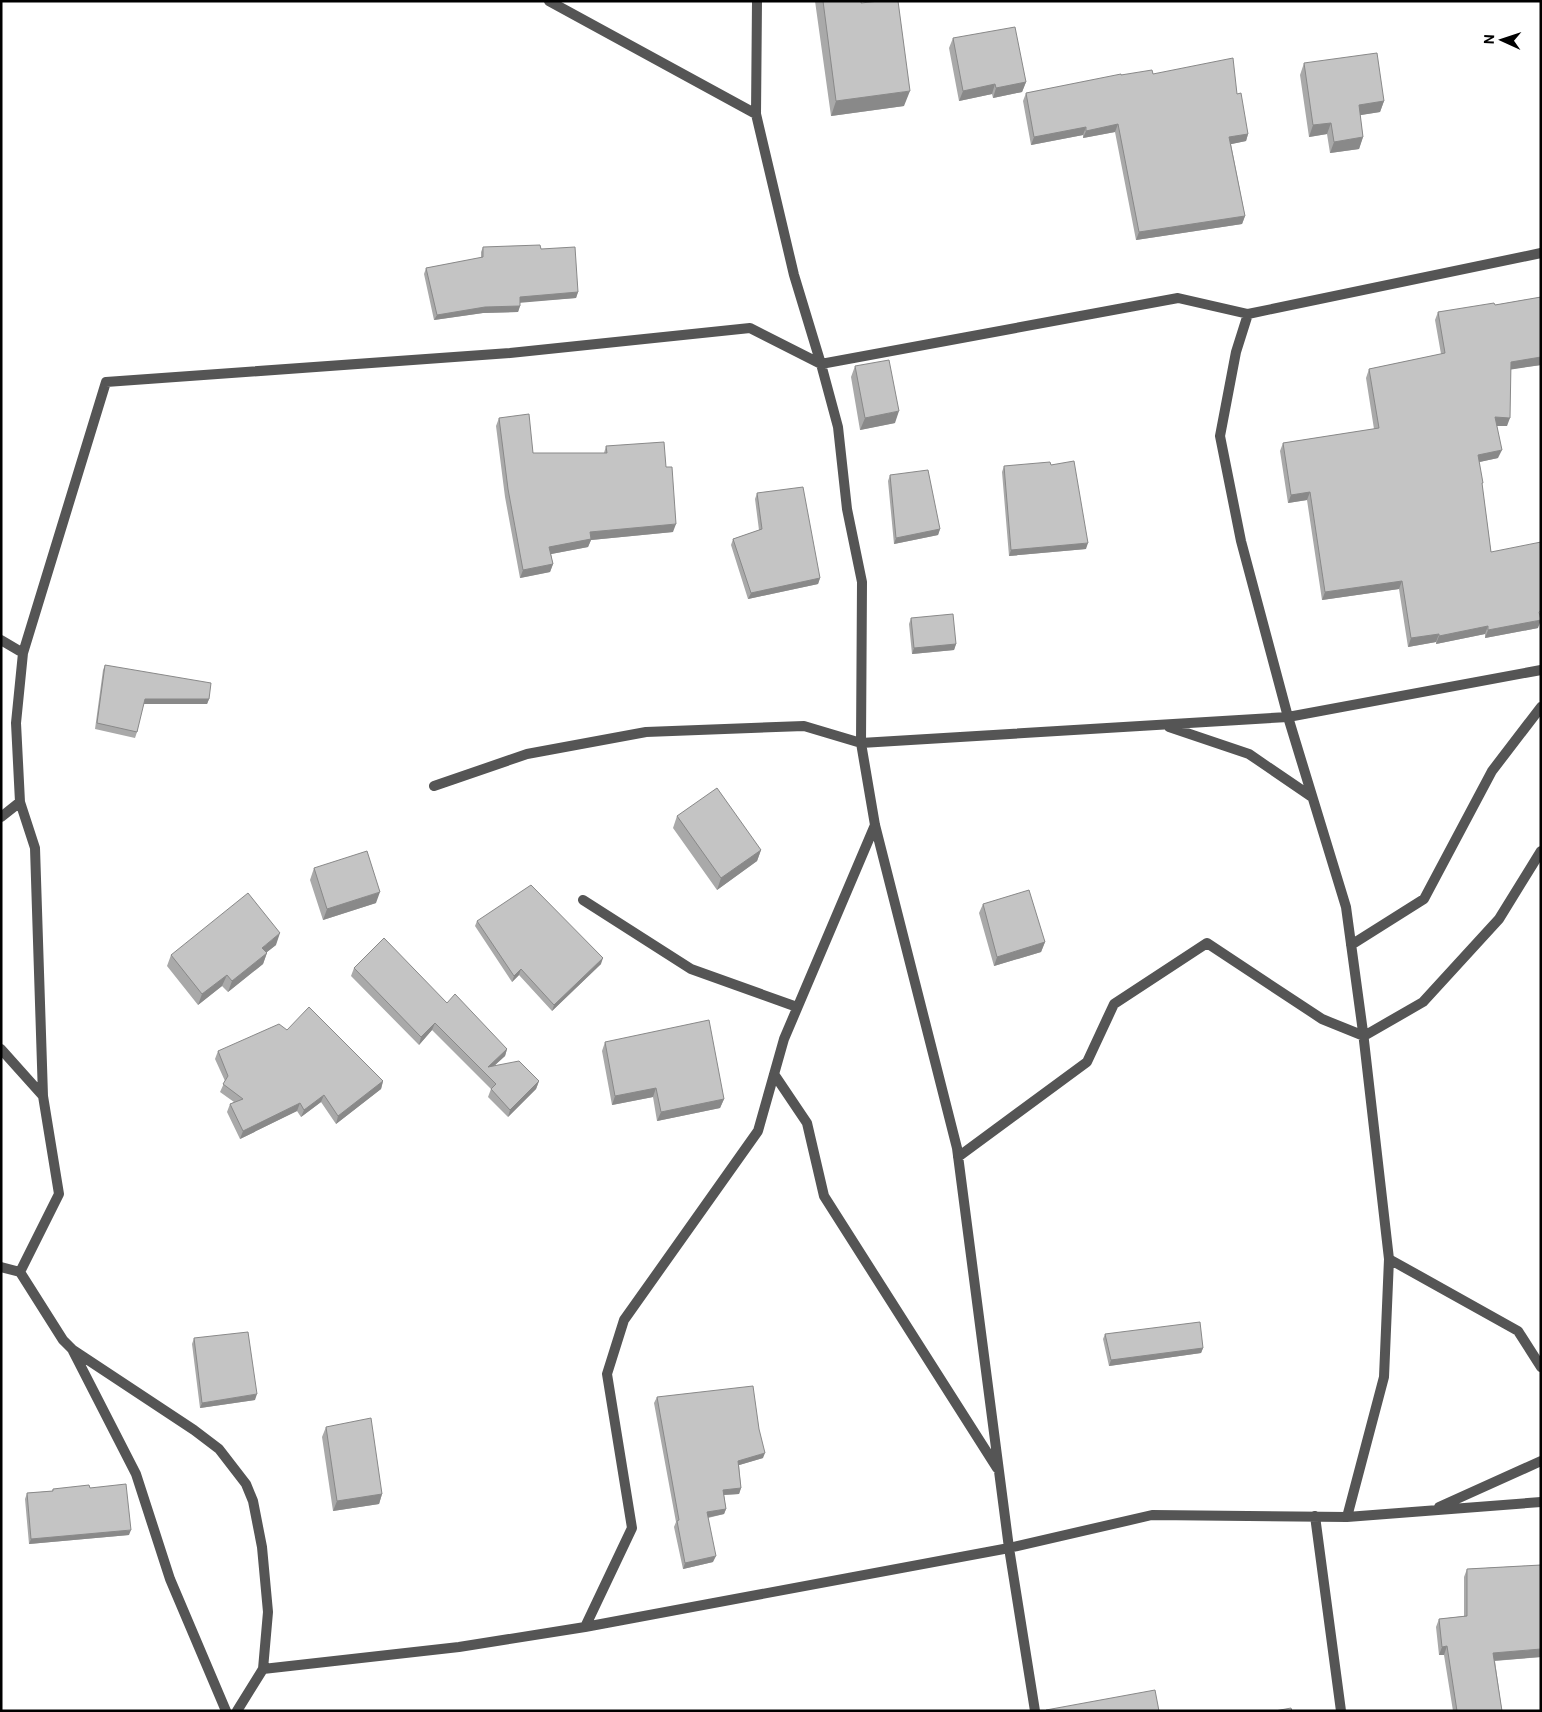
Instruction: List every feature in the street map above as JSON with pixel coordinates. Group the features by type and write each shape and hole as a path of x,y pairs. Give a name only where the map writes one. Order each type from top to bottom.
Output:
{"street":[{"path":"549,1 756,114"},
{"path":"757,1 756,114 794,275 838,427 847,509 862,582 861,743 875,825 958,1157 1009,1548 1034,1711"},
{"path":"20,1272 59,1194 43,1096 34,848 20,802 16,723 23,653 106,382 510,353 750,328 821,364 1178,298 1248,314 1541,253"},
{"path":"1248,314 1236,352 1220,436 1241,541 1288,717 1346,907 1364,1036 1389,1259 1384,1376 1347,1517"},
{"path":"1,640 23,653"},
{"path":"434,786 527,754 646,732 804,726 861,743 1288,717 1541,670"},
{"path":"1351,945 1424,899 1492,771 1541,707"},
{"path":"1163,725 1249,754 1312,797"},
{"path":"1,817 20,802"},
{"path":"584,1628 632,1528 607,1374 624,1320 758,1131 784,1039 875,825"},
{"path":"1364,1036 1423,1002 1499,919 1541,850"},
{"path":"583,900 691,969 797,1007"},
{"path":"958,1157 1087,1062 1114,1004 1207,943 1322,1020 1364,1036"},
{"path":"1,1049 43,1096"},
{"path":"774,1074 807,1123 824,1196 999,1471"},
{"path":"1389,1259 1518,1331 1541,1367"},
{"path":"1,1267 20,1272 63,1340 73,1350 194,1430 219,1449 246,1484 252,1501 262,1547 268,1612 263,1669 237,1711"},
{"path":"73,1350 136,1474 170,1579 226,1711"},
{"path":"1431,1510 1541,1461"},
{"path":"263,1669 459,1647 584,1628 1009,1548 1152,1515 1347,1517 1541,1502"},
{"path":"1315,1516 1340,1711"}],"building":[{"path":"823,1 861,1 861,3 898,1 910,91 836,101"},
{"path":"1015,27 1026,82 996,88 995,84 963,91 953,38"},
{"path":"1377,53 1384,101 1359,105 1363,137 1334,142 1331,123 1313,125 1304,63"},
{"path":"1233,58 1237,94 1241,93 1248,134 1229,137 1245,216 1139,232 1118,124 1086,131 1086,127 1034,137 1026,93 1121,74 1152,70 1153,74"},
{"path":"540,245 541,249 575,247 578,292 520,297 520,306 485,307 437,315 426,268 483,257 483,247"},
{"path":"1541,297 1541,357 1511,362 1510,418 1495,417 1502,450 1478,455 1491,552 1541,542 1541,611 1539,612 1541,620 1488,630 1488,626 1439,636 1439,634 1411,638 1402,581 1325,592 1310,492 1291,495 1283,443 1379,428 1369,369 1445,353 1438,312"},
{"path":"889,360 899,411 865,418 855,366"},
{"path":"529,414 533,453 607,453 606,446 664,442 666,467 672,467 676,524 590,532 591,539 549,547 553,564 523,570 508,489 499,418"},
{"path":"1074,461 1088,543 1011,550 1004,466 1050,462 1051,465"},
{"path":"928,470 940,529 896,538 890,475"},
{"path":"803,487 820,578 751,593 733,539 762,529 757,493"},
{"path":"953,614 956,644 914,648 911,618"},
{"path":"105,665 211,683 209,699 145,699 137,732 97,723"},
{"path":"717,788 761,850 721,878 677,816"},
{"path":"367,851 380,892 327,909 314,868"},
{"path":"531,885 603,958 554,1005 521,969 514,976 477,921"},
{"path":"1029,890 1045,942 997,957 983,904"},
{"path":"248,893 280,933 262,948 267,953 232,981 227,975 202,994 171,955"},
{"path":"384,938 447,1003 455,994 507,1049 488,1067 519,1061 539,1081 510,1110 491,1089 496,1084 435,1023 421,1037 354,968"},
{"path":"309,1007 383,1081 338,1116 324,1095 304,1110 300,1103 243,1131 230,1104 243,1099 223,1084 228,1076 218,1051 279,1024 287,1030"},
{"path":"709,1020 724,1099 661,1112 656,1088 615,1096 605,1042"},
{"path":"1200,1322 1203,1348 1111,1360 1105,1334"},
{"path":"248,1332 257,1394 202,1403 194,1338"},
{"path":"753,1386 759,1429 765,1453 738,1461 741,1488 723,1490 726,1509 707,1512 716,1556 685,1563 657,1397"},
{"path":"371,1418 382,1494 337,1501 326,1427"},
{"path":"126,1484 131,1530 31,1539 27,1493 89,1485 90,1488"},
{"path":"1541,1565 1541,1649 1493,1653 1502,1711 1457,1711 1447,1646 1442,1647 1439,1619 1467,1616 1467,1569"},
{"path":"1155,1690 1159,1711 1046,1710"},
{"path":"1291,1708 1292,1711 1275,1711"}]}
